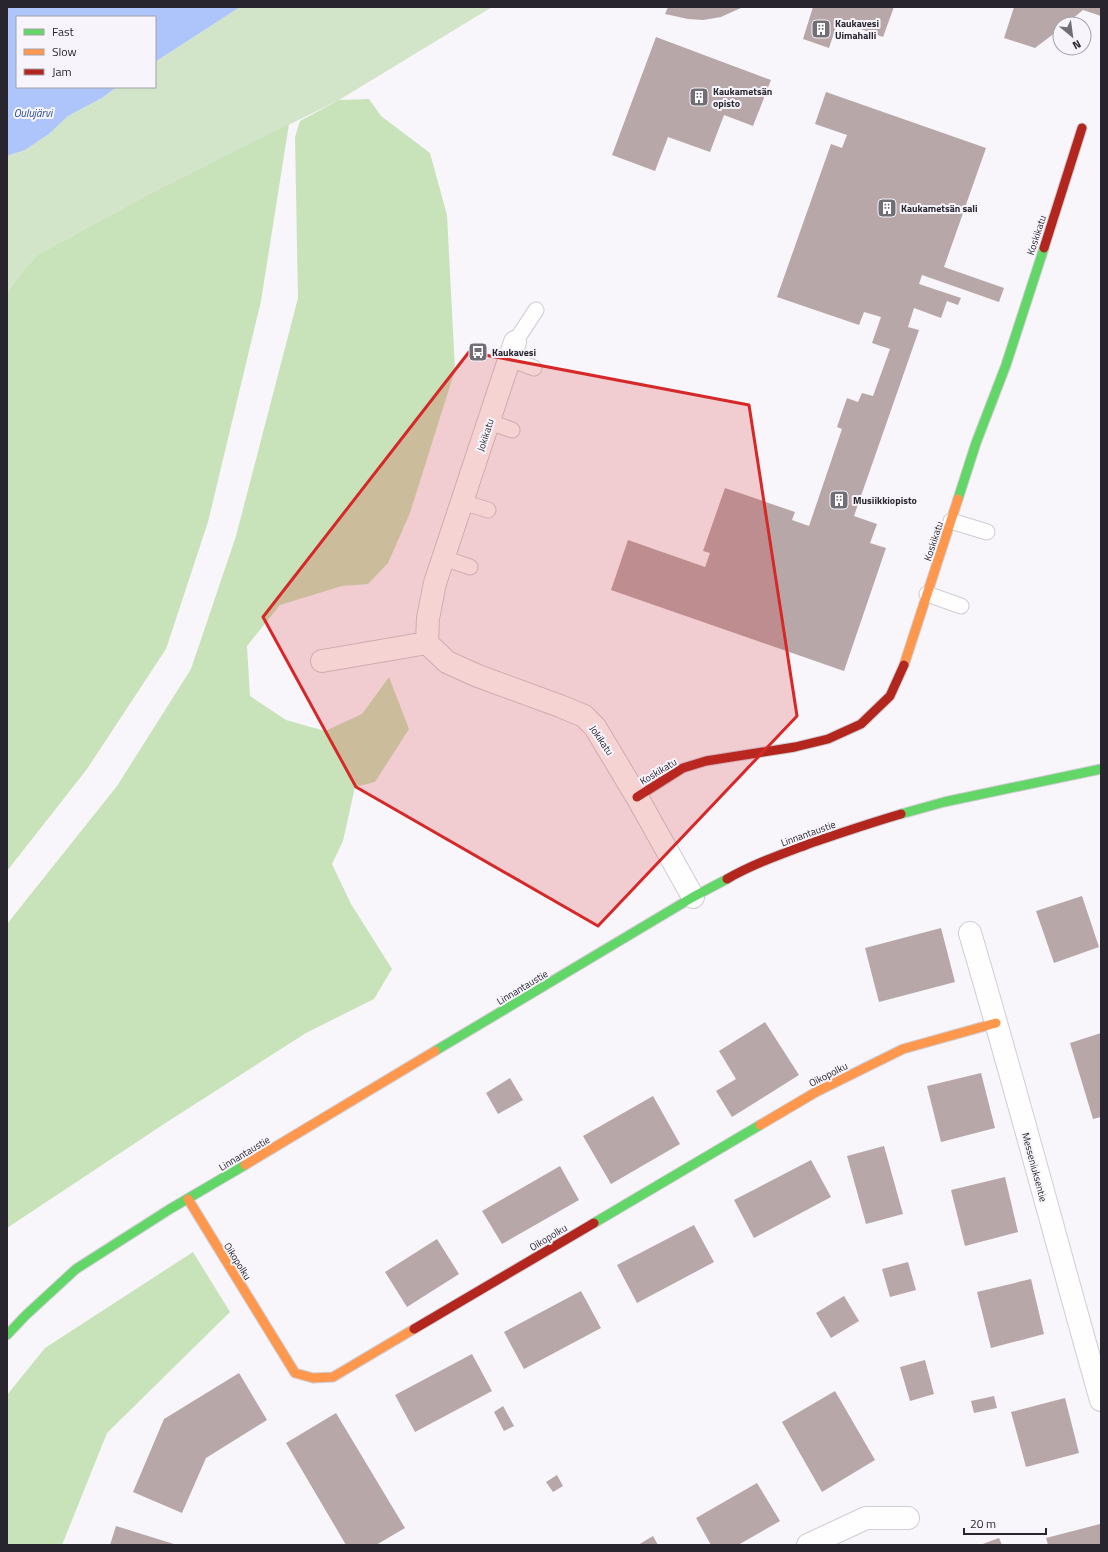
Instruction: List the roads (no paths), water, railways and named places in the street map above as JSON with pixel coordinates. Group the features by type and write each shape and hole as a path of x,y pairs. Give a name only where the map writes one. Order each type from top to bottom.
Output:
{"street":[{"name":"Koskikatu","path":"638,797 682,768 706,761 795,747 828,739 861,724 890,696 905,664 976,443 1006,365 1082,128"},
{"name":"Jokikatu","path":"512,350 435,583 428,618 427,643 447,662 478,676 584,716 596,727 638,797 693,897"},
{"path":"322,661 427,643"},
{"name":"Linnantaustie","path":"7,1335 26,1315 76,1269 170,1209 693,897 739,872 788,852 865,824 944,802 1101,769"},
{"name":"Messeniuksentie","path":"970,933 1101,1400"},
{"name":"Oikopolku","path":"188,1199 295,1373 313,1378 333,1377 816,1092 903,1049 996,1022"},
{"path":"808,1545 866,1518 908,1518"}],"lane":[{"path":"534,368 512,350 536,310"},
{"path":"489,422 512,430"},
{"path":"462,502 488,510"},
{"path":"951,521 987,532"},
{"path":"444,558 470,567"},
{"path":"927,594 961,606"}],"water":[{"name":"Oulujärvi","path":"7,7 240,7 156,61 156,16 16,16 16,88 116,88 102,98 68,116 49,134 25,150 7,156"}],"place":[{"name":"Kaukavesi Uimahalli","path":"821,29"},
{"name":"Kaukametsän opisto","path":"699,97"},
{"name":"Kaukametsän sali","path":"887,208"},
{"name":"Kaukavesi","path":"478,352"},
{"name":"Musiikkiopisto","path":"839,500"}]}
